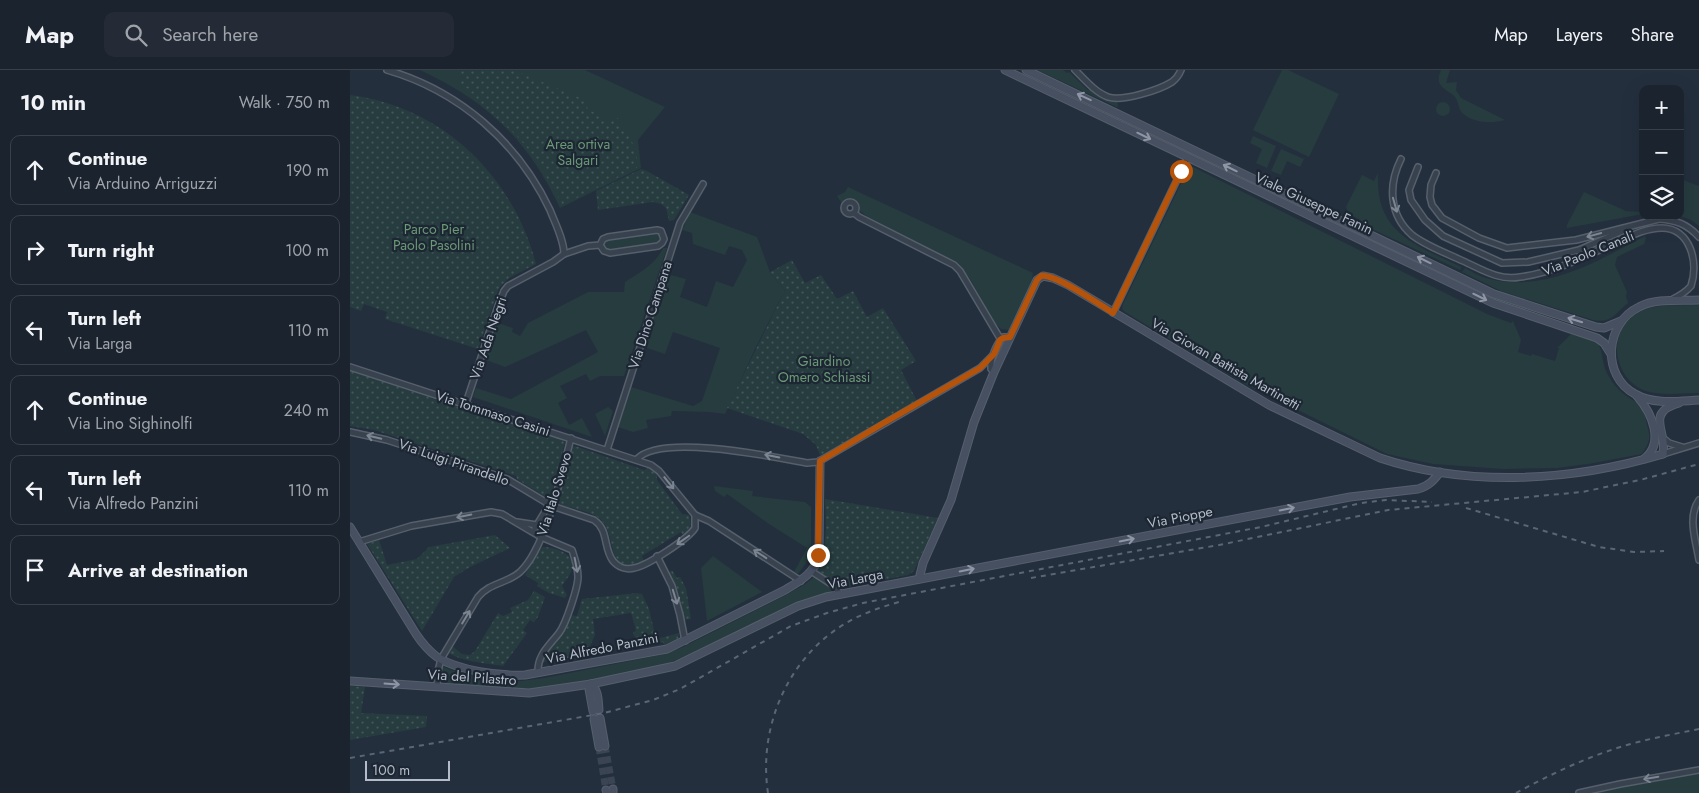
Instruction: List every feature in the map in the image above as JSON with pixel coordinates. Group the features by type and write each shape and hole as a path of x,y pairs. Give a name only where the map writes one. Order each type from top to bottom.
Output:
{"street":[{"path":"387,70 415,80 453,100 475,115 503,140 526,168 546,202 562,241 564,254"},
{"name":"Viale Giuseppe Fanin","path":"1006,70 1493,303 1590,335 1604,343 1611,354"},
{"name":"Viale Giuseppe Fanin","path":"1026,70 1510,300 1596,327 1604,328 1621,321"},
{"path":"1075,70 1098,92 1106,97 1119,99 1134,96 1170,83 1182,70"},
{"path":"1113,313 1188,157"},
{"name":"Via Paolo Canali","path":"1401,159 1395,171 1392,186 1395,207 1406,228 1413,236 1494,276 1518,278 1538,274 1576,261 1641,232 1661,228 1676,231 1693,246 1697,258 1697,269 1690,286 1682,294 1670,301"},
{"path":"1418,167 1409,190 1411,200 1425,220 1443,236 1502,263 1528,262 1579,250 1641,222"},
{"name":"Via Paolo Canali","path":"1436,173 1431,185 1430,197 1436,212 1458,228 1500,247 1515,248 1576,240 1641,222 1659,219 1671,219 1683,223 1699,237"},
{"name":"Via Dino Campana","path":"607,450 680,223 703,184"},
{"path":"854,213 954,265 960,271 1000,340"},
{"path":"1329,224 1333,217"},
{"name":"Via Ada Negri","path":"657,230 661,232 664,239 658,246 610,252 604,251 600,245 603,239 608,237 657,230"},
{"name":"Via Ada Negri","path":"466,403 487,336 504,291 564,254 588,246 600,245"},
{"name":"Via Giovan Battista Martinetti","path":"1010,337 1040,277 1045,275 1270,405 1380,458 1440,472 1512,477 1557,476 1599,470 1699,444"},
{"path":"1695,400 1657,401 1635,394 1624,386 1617,375 1611,354 1614,334 1621,321 1639,306 1652,302 1699,300"},
{"path":"994,372 991,369 990,363 1000,340 1010,337"},
{"path":"920,579 923,563 951,500 974,422 1010,337"},
{"path":"637,459 642,454 680,447 744,451 808,463 820,461 980,368 994,354"},
{"name":"Via Tommaso Casini","path":"350,367 466,403 651,465 659,470 695,515"},
{"path":"1635,394 1647,410 1654,429 1655,443 1662,454"},
{"path":"1662,454 1663,438 1659,428 1663,412 1673,405 1695,400"},
{"name":"Via Luigi Pirandello","path":"350,432 387,440 507,479 550,506 594,520 604,529 611,559 620,567 634,568 657,556"},
{"name":"Via Italo Svevo","path":"441,659 484,590 512,578 522,570 542,534 571,438"},
{"path":"1663,438 1685,448"},
{"path":"1643,460 1655,443"},
{"path":"820,461 819,547 818,559 812,572 834,586 840,594"},
{"name":"Via Pioppe","path":"920,579 1350,497 1418,489 1425,487 1433,481 1440,472"},
{"path":"1699,500 1694,510 1694,530 1699,560"},
{"name":"Via Italo Svevo","path":"533,532 550,506"},
{"path":"359,542 411,526 491,512 502,514 533,532 542,534 572,550 578,579 569,612 561,631 540,656 537,663 538,673"},
{"path":"685,641 672,586 657,556 691,534 695,528 695,515 709,521 801,581"},
{"path":"511,520 537,525 542,528 542,534"},
{"name":"Via Alfredo Panzini","path":"350,527 424,645 441,659 455,665 480,671 515,675 538,673 659,651 685,641 785,590 812,572"},
{"name":"Via Larga","path":"591,684 675,666 798,606 840,594 920,579"},
{"path":"436,687 441,659"},
{"name":"Via del Pilastro","path":"350,681 529,693 591,684"},
{"path":"591,684 588,689 597,715 602,747"},
{"path":"1579,793 1699,770"}],"green space":[{"name":"Area ortiva Salgari","path":"420,70 585,70 665,107 638,140 641,168 560,208 534,162 504,126 466,96"},
{"name":"Area ortiva Salgari","path":"462,70 514,70 585,100 588,110 604,116 607,123 618,118 637,151 637,168 563,205 534,156 516,135 474,99 476,95 471,93 472,90 457,85"},
{"path":"1037,70 1063,70 1067,73 1069,72 1088,90 1091,88 1103,97 1117,102 1118,106 1117,107"},
{"path":"1282,70 1288,70 1339,94 1309,157 1253,130"},
{"path":"1441,70 1450,70 1446,83 1457,82 1456,90 1461,98 1505,120 1494,122 1469,118 1460,110 1455,97 1439,83"},
{"name":"Parco Pier Paolo Pasolini","path":"350,95 384,102 415,114 444,131 469,151 492,175 510,202 525,232 536,264 509,278 499,288 478,349 385,319 387,312 364,304 361,311 350,307"},
{"path":"1440,102 1446,102 1450,109 1446,116 1440,116 1436,112 1436,106"},
{"path":"1253,136 1276,146 1267,168 1256,163 1262,149 1250,143"},
{"path":"1281,149 1304,159 1300,167 1287,161 1281,175 1271,171"},
{"path":"1193,167 1487,314 1511,323 1513,321 1521,340 1518,352 1555,361 1559,348 1557,348 1571,334 1593,339 1601,349 1606,370 1613,383 1625,395 1642,407 1649,437 1642,454 1557,468 1503,469 1433,464 1387,454 1245,384 1125,312 1122,309 1123,304 1188,169"},
{"path":"641,169 689,195 674,220 669,221 666,208 661,204 653,202 598,210 596,191"},
{"path":"1378,173 1379,194 1383,210 1391,223 1401,234 1414,243 1461,267 1460,270 1359,223 1360,220 1349,214 1346,207 1362,175 1374,181"},
{"path":"1684,180 1699,186 1699,226 1684,217"},
{"path":"848,187 1033,273 1032,281 1009,330 1001,329 995,323 970,279 958,263 869,218 860,211 858,202 851,198 846,199 842,204 837,196 845,192"},
{"path":"1584,192 1626,211 1639,212 1639,215 1567,228"},
{"path":"690,212 757,237 770,272 785,290 725,414 672,411 671,416 646,420 648,428 633,432 618,427 631,387 693,406 702,401 720,348 673,332 665,354 644,347 667,274 686,279 680,297 707,307 716,281 733,287 747,260 742,250 729,246 725,255 693,244 692,233 682,230"},
{"path":"657,232 662,236 661,242 657,244 609,251 605,250 603,244 608,239"},
{"path":"1645,236 1644,244 1617,257 1615,265 1627,292 1628,303 1613,317 1605,320 1593,320 1501,291 1462,272 1465,268 1486,278 1507,282 1528,282 1548,279 1588,265"},
{"path":"663,248 667,248 624,376 600,376 590,381 586,374 560,386 567,398 558,403 569,425 582,418 592,437 473,397 476,388 511,399 598,352 586,330 505,367 483,359 496,322 513,328 512,332 520,336 528,323 588,292 624,292 625,282 651,264"},
{"name":"Giardino Omero Schiassi","path":"792,260 805,283 821,275 837,299 853,291 867,317 883,308 916,361 901,370 919,405 821,458 816,445 803,434 727,408 785,290 770,272"},
{"path":"1699,305 1699,393 1659,393 1646,391 1635,385 1626,376 1620,365 1617,353 1621,330 1628,320 1639,312 1653,307"},
{"path":"350,370 544,432 565,442 550,500 517,479 516,476 374,430 350,426"},
{"path":"608,407 613,411 605,436 595,414"},
{"path":"575,446 644,470 650,467 657,473 657,480 682,514 689,515 691,524 689,532 684,536 681,532 642,556 644,561 632,565 624,565 618,561 614,554 607,528 599,518 558,504 557,502 572,447"},
{"path":"714,486 753,491 752,496 805,502 811,507 811,549 809,559 798,574 794,572 807,548 727,494 724,497 715,491"},
{"path":"825,499 938,518 914,571 908,575 846,587 817,571 825,544"},
{"path":"495,535 510,548 470,567 454,577 422,631 367,544 379,540 387,565 417,559 429,547"},
{"path":"543,547 560,550 572,561 571,572 562,586 567,595 565,598 549,593 537,586 538,583 525,575 538,551"},
{"path":"713,556 762,592 707,621 701,568"},
{"path":"672,570 677,578 680,577 686,588 691,619 684,620 678,593 669,572"},
{"path":"814,577 831,587 831,591 788,606 702,650 659,667 597,679 528,689 448,684 442,679 441,669 444,667 459,673 521,681 660,655 681,648 782,597"},
{"path":"534,591 545,597 538,617 534,622 530,620 523,630 527,633 503,666 468,660 448,653 452,646 462,654 470,655 475,651 498,613 503,616 512,612 510,608 528,600"},
{"path":"642,594 649,609 656,639 679,633 678,639 664,645 663,642 645,645 634,636 633,633 636,630 631,613 593,619 595,635 586,655 543,662 542,660 562,632 569,615 577,616 582,599"},
{"path":"350,686 365,687 361,713 427,716 426,727 350,740"},
{"path":"1699,772 1699,793 1592,793 1603,790"}],"tunnel":[{"path":"605,746 613,789"},
{"path":"599,747 606,790"}],"railway":[{"path":"1031,578 1219,545 1388,510 1582,492 1640,480 1699,464"},
{"path":"350,758 604,713 653,700 680,689 791,626 863,603 1261,527 1361,503 1386,500 1432,502"},
{"path":"1466,508 1599,547 1634,552 1664,551"},
{"path":"768,793 766,771 767,748 771,727 787,685 799,666 813,649 838,628 863,615 899,602"},
{"path":"1516,793 1591,757 1638,742 1699,729"}],"route":[{"path":"818,555 820,461 980,368 994,354 1000,340 1007,336 1010,337 1038,278 1041,276 1048,276 1068,286 1113,313 1181,171"}]}
